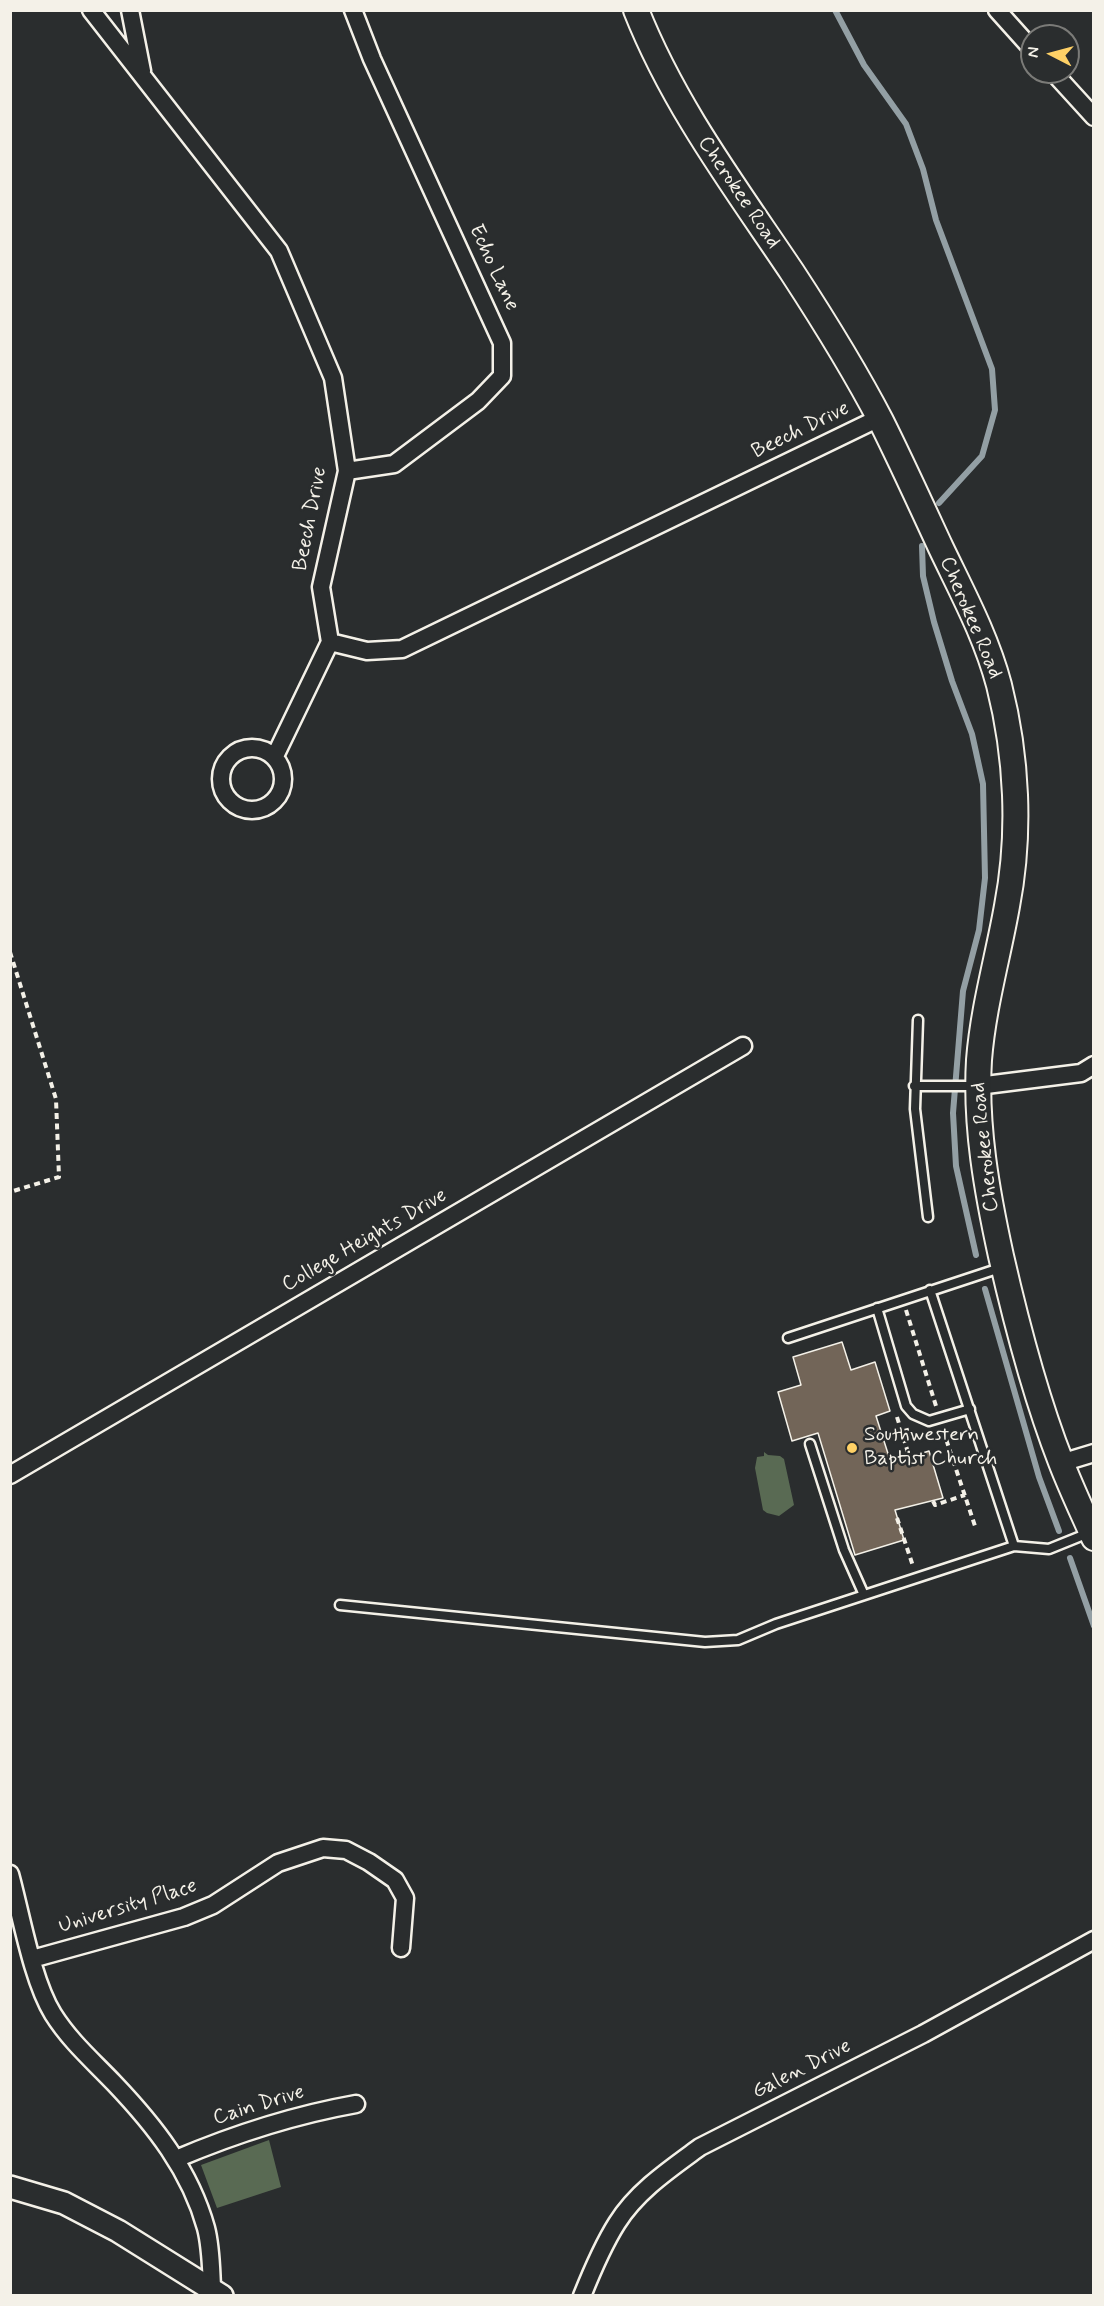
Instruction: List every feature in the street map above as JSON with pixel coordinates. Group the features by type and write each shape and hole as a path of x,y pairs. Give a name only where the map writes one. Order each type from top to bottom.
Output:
{"main road":[{"name":"Cherokee Road","path":"636,10 666,79 698,135 830,331 879,418 975,617 998,681 1008,723 1016,810 1013,871 984,1023 978,1086 979,1118 986,1181 1004,1267 1029,1365 1061,1463 1092,1535"}],"street":[{"name":"Beech Drive","path":"91,10 279,251 333,378 347,471 321,587 330,642 367,651 402,649 879,418"},
{"name":"Beech Drive","path":"130,10 143,74"},
{"name":"Echo Lane","path":"347,471 394,464 478,401 502,376 502,343 372,59 353,10"},
{"path":"997,10 1020,36"},
{"path":"1064,84 1094,117"},
{"path":"275,756 330,642"},
{"name":"College Heights Drive","path":"10,1475 743,1046"},
{"path":"978,1086 1081,1073 1094,1065"},
{"path":"1061,1463 1094,1453"},
{"name":"University Place","path":"32,1959 184,1917 213,1905 278,1863 323,1848 346,1850 395,1880 405,1898 401,1948"},
{"path":"10,1874 32,1959 51,2011 65,2033 156,2129 177,2159 206,2228 217,2291"},
{"name":"Galen Drive","path":"582,2295 618,2223 647,2189 700,2147 923,2034 1094,1940"},
{"name":"Cain Drive","path":"177,2159 225,2138 256,2128 316,2111 357,2104"},
{"path":"10,2187 64,2203 118,2230 217,2291"}],"lane":[{"path":"918,1020 914,1086 928,1217"},
{"path":"914,1086 978,1086"},
{"path":"788,1338 1004,1267"},
{"path":"930,1290 1014,1546"},
{"path":"877,1308 906,1406 913,1414 929,1422 970,1409"},
{"path":"810,1444 844,1551 864,1595"},
{"path":"340,1605 705,1642 738,1640 776,1624 1014,1546 1049,1549 1092,1535"}],"path":[{"path":"10,952 56,1099 59,1177 10,1192"},
{"path":"902,1299 940,1418"},
{"path":"894,1408 911,1462"},
{"path":"883,1437 909,1429 917,1432"},
{"path":"934,1433 944,1430 975,1526"},
{"path":"933,1501 935,1505 965,1496"},
{"path":"897,1518 916,1578"}],"green space":[{"path":"764,1452 784,1459 794,1505 779,1516 763,1510 755,1468 757,1457 764,1456"},
{"path":"269,2140 281,2187 217,2208 201,2165"}],"building":[{"name":"Southwestern Baptist Church","path":"842,1342 851,1370 875,1362 890,1411 876,1416 891,1463 929,1451 943,1498 895,1510 904,1540 855,1555 818,1433 792,1441 778,1392 801,1385 793,1357"}],"waterway":[{"path":"835,10 864,65 906,124 923,169 936,220 992,369 995,410 982,456 939,503"},
{"path":"922,546 923,576 934,622 952,681 972,734 983,784 985,878 979,930 963,991 953,1113 956,1166 976,1255"},
{"path":"985,1289 1039,1477 1059,1531"},
{"path":"1070,1558 1094,1626"}],"place":[{"name":"Southwestern Baptist Church","path":"852,1448"}]}
